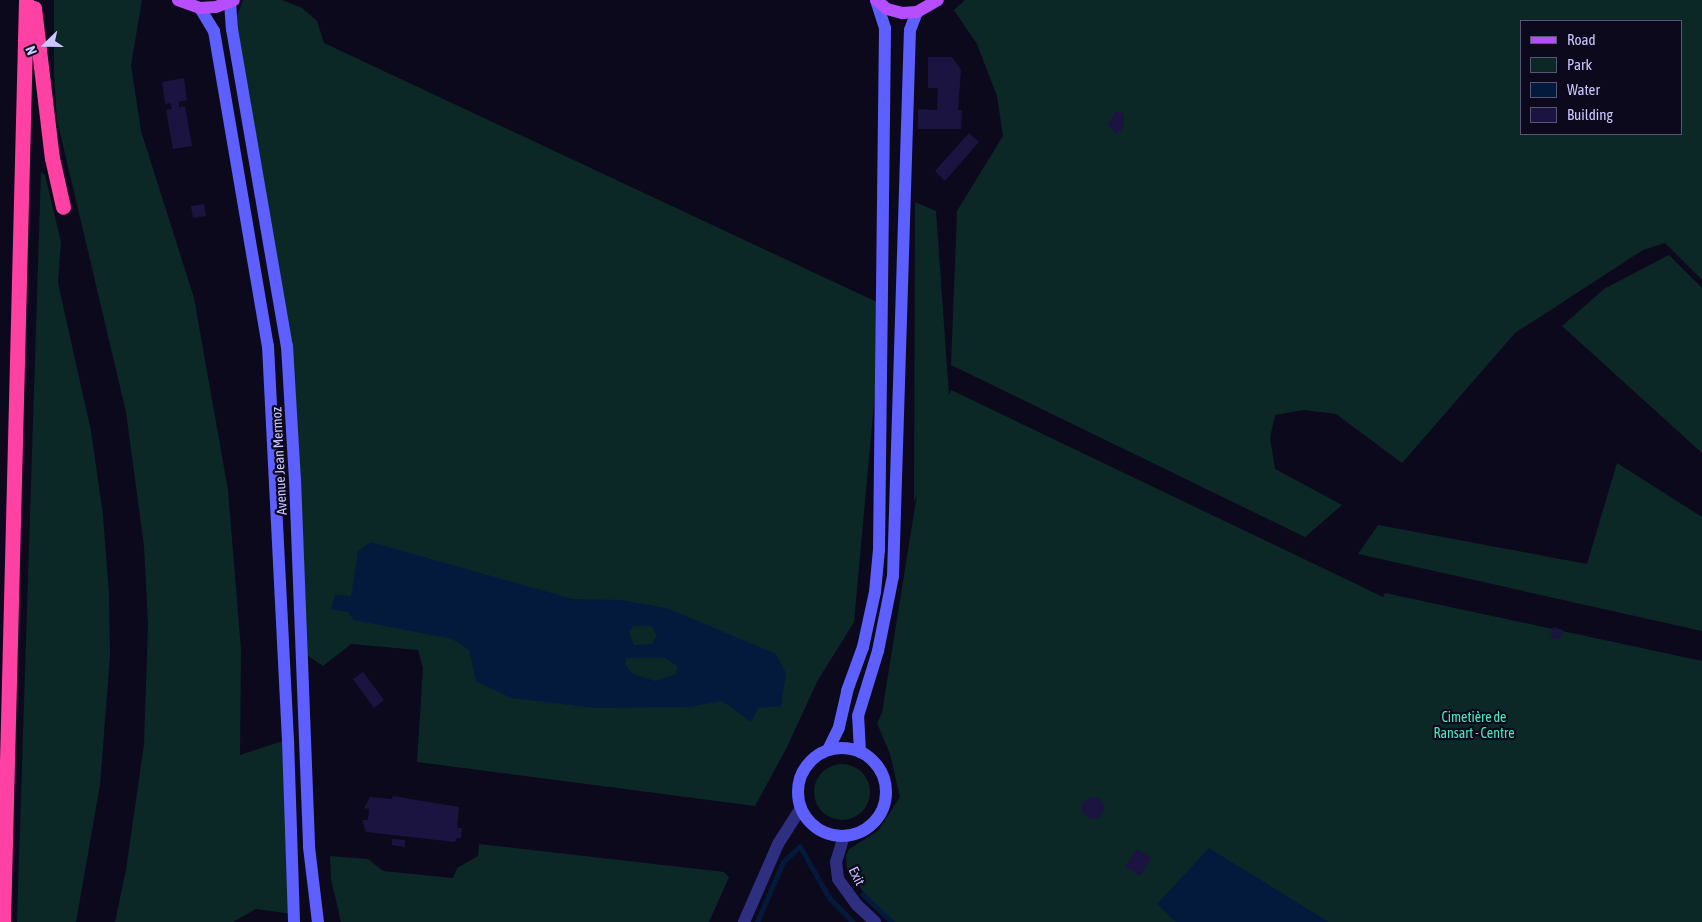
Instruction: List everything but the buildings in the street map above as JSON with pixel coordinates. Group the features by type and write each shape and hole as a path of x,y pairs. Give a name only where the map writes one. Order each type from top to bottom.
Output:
{"highway":[{"path":"3,922 26,0"},
{"path":"33,0 52,158 63,207"}],"main road":[{"path":"178,0 200,8 232,1"},
{"path":"876,0 895,11 917,12 938,0"}],"street":[{"path":"828,750 839,748 860,752 878,767 883,777 885,800 881,812 866,829 844,836 818,829 801,808 798,788 804,769 828,750 839,726 847,691 863,647 876,592 879,550 886,134 885,28 876,0"},
{"name":"Avenue Jean Mermoz","path":"232,1 232,29 287,346 295,479 309,847 318,922"},
{"name":"Avenue Jean Mermoz","path":"200,8 214,31 268,346 288,740 294,922"},
{"path":"860,752 858,716 878,651 893,576 910,30 917,12"},
{"path":"744,922 778,844 801,808"},
{"name":"Exit","path":"844,836 836,862 838,878 850,897 875,922"}],"green space":[{"path":"54,0 142,0 131,65 141,131 194,298 228,490 241,650 240,755 286,740 293,914 256,909 233,922 115,922 126,870 144,744 148,624 144,546 126,412 57,120 54,75"},
{"path":"243,0 282,0 302,8 317,21 324,43 883,305 854,622 818,680 786,749 755,806 417,762 423,668 418,650 351,644 323,666 302,652 287,346 232,29"},
{"path":"965,0 1702,0 1702,280 1665,243 1643,250 1515,333 1402,463 1336,414 1304,410 1275,415 1270,438 1275,469 1342,505 1305,537 951,365 957,211 1003,136 997,96 977,44 954,10"},
{"path":"41,172 45,175 61,242 58,283 91,431 103,515 109,595 110,655 100,785 76,922 17,922"},
{"name":"Cimetière de Ransart - Centre","path":"915,202 936,211 949,395 951,390 1383,597 1385,593 1702,661 1702,922 893,922 870,901 847,870 846,855 849,849 878,831 900,797 890,754 877,723 882,713 917,494 914,502"},
{"path":"1669,255 1702,288 1702,453 1562,326 1604,289"},
{"path":"1617,463 1702,517 1702,631 1358,554 1378,525 1587,564"},
{"path":"842,764 853,766 862,772 868,781 870,792 868,803 862,812 853,818 842,820 831,818 822,812 816,803 814,792 816,781 822,772 831,766"},
{"path":"479,844 724,872 729,877 709,922 341,922 331,879 330,856 368,859 383,871 453,878 457,868 478,856"}],"water":[{"path":"371,542 573,599 621,600 667,608 776,654 786,673 781,706 758,708 751,722 722,701 688,707 595,708 511,698 476,681 469,650 452,639 354,620 348,612 331,609 335,594 351,596 358,551","holes":["633,626 651,626 657,635 652,644 634,645 629,632","627,658 665,658 677,666 676,674 655,681 633,674 625,664"]},
{"path":"1209,848 1329,922 1176,922 1157,904"}],"waterway":[{"path":"757,922 783,862 800,846 829,897 853,922"},
{"path":"863,894 892,922"}]}
